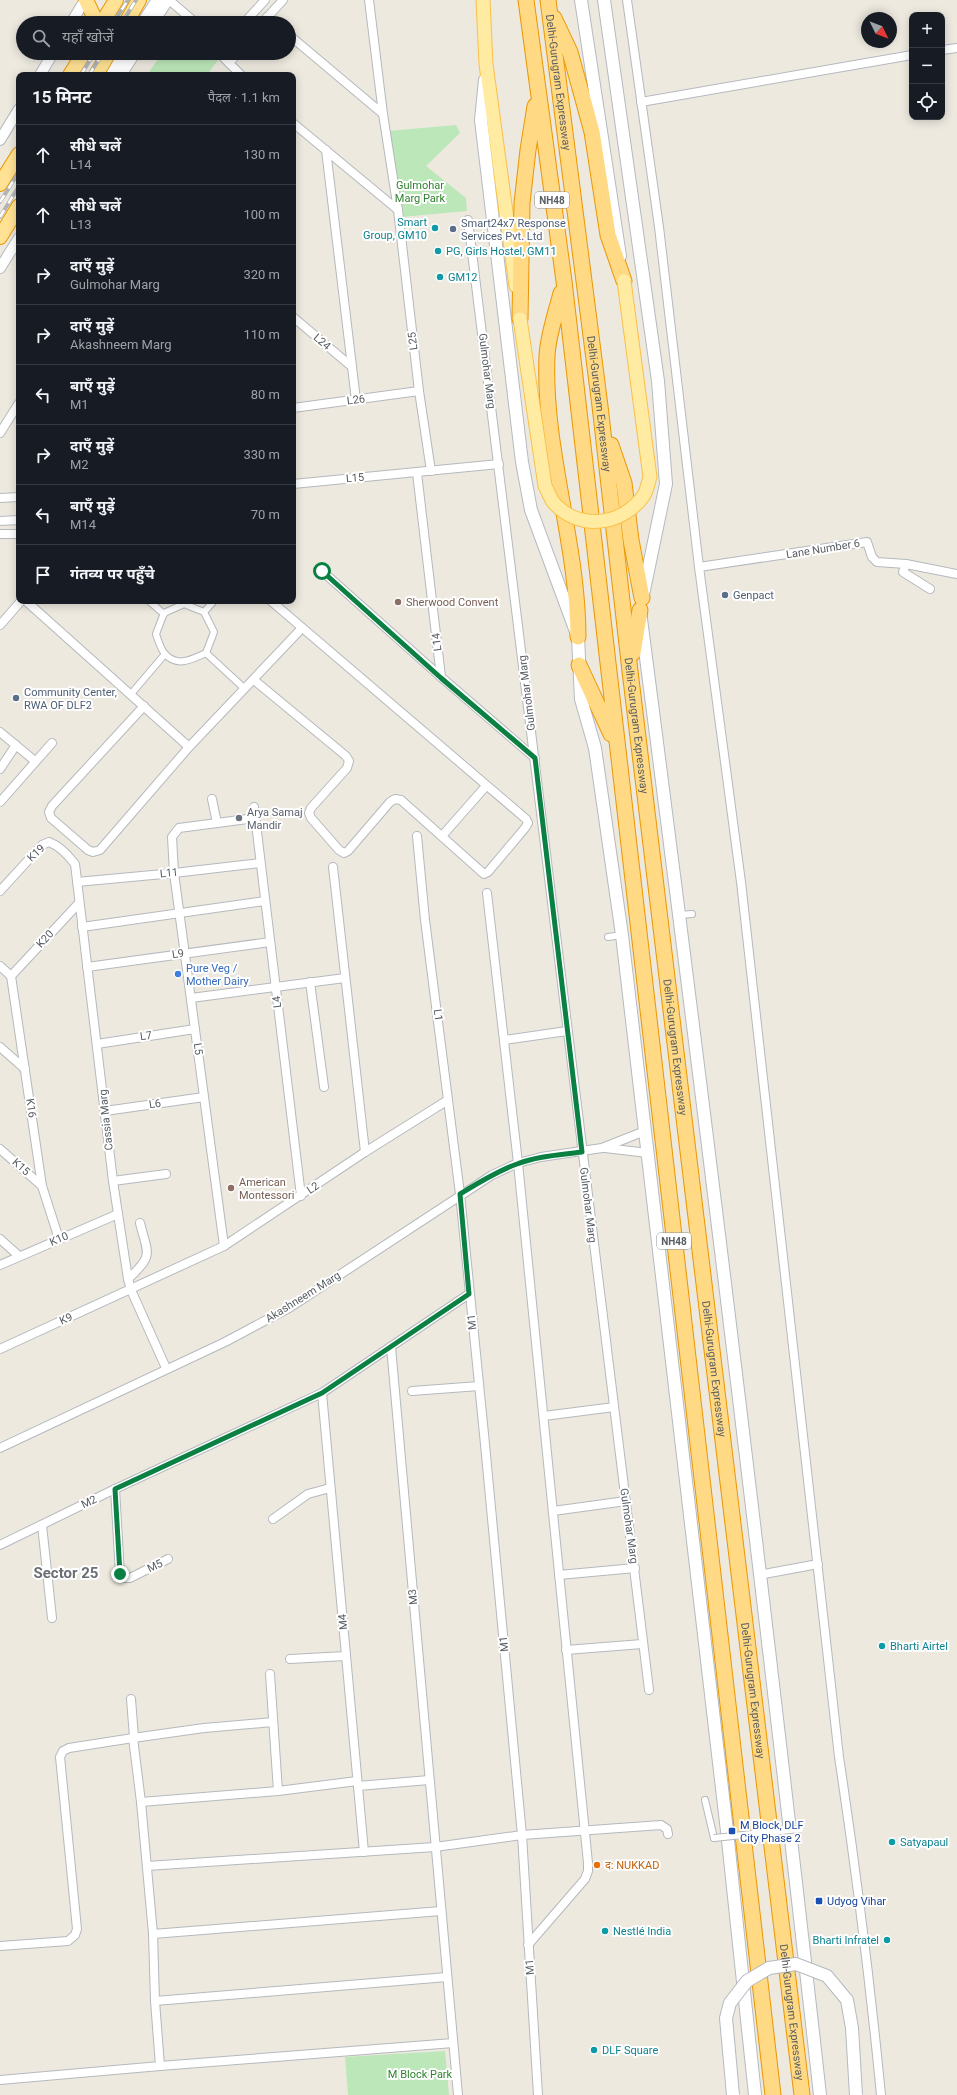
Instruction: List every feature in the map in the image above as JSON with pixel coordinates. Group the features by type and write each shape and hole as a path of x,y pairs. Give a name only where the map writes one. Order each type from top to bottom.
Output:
{"highway":[{"path":"86,0 94,16"},
{"path":"106,16 116,0"},
{"path":"130,16 139,0"},
{"path":"549,5 570,52 592,132 608,235 624,281"},
{"name":"Delhi-Gurugram Expressway","path":"549,5 602,422 630,671 802,2095"},
{"name":"Delhi-Gurugram Expressway","path":"527,6 564,281 773,2095"},
{"path":"72,72 80,60"},
{"path":"98,72 105,60"},
{"path":"520,320 522,203 528,150 538,91"},
{"path":"0,184 16,159"},
{"path":"0,237 16,211"},
{"path":"564,281 547,354 548,409 578,606 578,636"},
{"path":"602,422 624,483 641,604 630,671"},
{"path":"580,665 617,745"}],"main road":[{"path":"484,0 486,64 520,320 545,486 553,502 566,513 583,521 603,522 629,512 645,494 650,477 624,281 581,0"},
{"path":"604,0 658,381 666,484 641,604 759,1575 820,2095"},
{"path":"151,16 165,1"},
{"path":"114,72 121,60"},
{"path":"486,64 481,120 522,462 531,510 578,636 581,699 595,748 622,935 727,1831 755,2095"},
{"path":"733,2095 726,2018 730,2003 747,1981 763,1971 769,1968 796,1964 827,1976 847,2000 852,2028 856,2095"}],"street":[{"path":"76,16 86,0"},
{"path":"250,16 265,0"},
{"path":"269,16 283,0"},
{"name":"L25","path":"369,0 383,114 398,210 419,391 431,471"},
{"path":"628,0 659,227 699,567 741,887 839,1756 869,1973 882,2095"},
{"path":"157,16 165,1"},
{"path":"165,1 181,16"},
{"path":"165,1 186,16"},
{"path":"296,41 383,114"},
{"path":"945,50 957,48"},
{"path":"641,102 909,56"},
{"path":"42,72 49,60"},
{"path":"123,72 131,60"},
{"path":"227,60 238,72"},
{"path":"0,140 16,114"},
{"path":"296,125 398,210"},
{"path":"326,150 356,400"},
{"name":"Gulmohar Marg","path":"468,220 582,1152 635,1568 642,1644 649,1690"},
{"path":"0,268 16,243"},
{"name":"L24","path":"296,320 351,366"},
{"name":"L26","path":"296,407 419,391"},
{"path":"0,433 16,408"},
{"name":"L15","path":"296,484 499,464"},
{"name":"L14","path":"417,472 441,678"},
{"path":"0,498 16,497"},
{"path":"0,520 16,520"},
{"path":"0,534 16,534"},
{"name":"Lane Number 6","path":"699,567 867,542 872,557 877,562 906,564 957,574"},
{"path":"906,564 903,572 930,589"},
{"name":"L14","path":"322,571 441,678"},
{"path":"0,624 18,604"},
{"path":"29,604 189,747"},
{"path":"153,604 164,614"},
{"path":"184,604 204,612 214,632 206,653 186,662 178,662 165,654 156,634 164,614 184,604"},
{"path":"204,612 211,604"},
{"path":"254,680 346,756 349,761 347,768 311,808 309,813 310,818 339,850 344,853 348,851 390,802 395,799 401,800 442,836 479,872 484,874 488,872 526,828 528,823 526,819 274,604"},
{"path":"144,706 52,806 50,812 51,818 88,850 93,852 100,850 189,747 302,628"},
{"path":"206,653 245,689"},
{"path":"131,694 165,654"},
{"path":"441,678 535,758"},
{"path":"0,732 35,761"},
{"path":"1,801 52,743"},
{"path":"0,769 16,745"},
{"path":"442,836 486,786"},
{"path":"212,799 217,823"},
{"name":"L4","path":"254,807 301,1196"},
{"name":"L5","path":"224,1246 179,913 174,873 172,837 179,828 255,818"},
{"name":"L1","path":"417,836 460,1194"},
{"name":"K19","path":"0,892 42,845 49,842 56,844 75,864"},
{"name":"L11","path":"77,882 260,863"},
{"name":"Cassia Marg","path":"75,864 113,1181 128,1279 131,1290 166,1368"},
{"path":"333,867 365,1152"},
{"path":"487,893 518,1163 588,1870 585,1878 528,1945"},
{"path":"82,927 265,900"},
{"name":"K20","path":"11,976 79,903"},
{"path":"679,915 692,914"},
{"path":"608,936 622,935"},
{"name":"L9","path":"87,967 270,942"},
{"path":"0,966 11,976"},
{"name":"K16","path":"11,976 42,1186 59,1239"},
{"path":"191,998 345,978"},
{"path":"310,982 324,1087"},
{"name":"L7","path":"97,1044 195,1029"},
{"path":"504,1040 568,1031"},
{"path":"0,1047 25,1069"},
{"name":"L6","path":"105,1111 204,1097"},
{"name":"L2","path":"131,1290 224,1246 365,1152 448,1100"},
{"name":"Akashneem Marg","path":"0,1448 166,1368 225,1342 289,1308 460,1194 492,1175 518,1163 602,1148 646,1131"},
{"name":"Akashneem Marg","path":"602,1148 648,1152"},
{"name":"K15","path":"0,1149 42,1186"},
{"path":"113,1181 166,1174"},
{"name":"M1","path":"460,1194 522,1835 538,2095"},
{"name":"K10","path":"0,1265 118,1214"},
{"path":"128,1279 147,1260 140,1223"},
{"path":"0,1239 19,1256"},
{"name":"K9","path":"0,1349 131,1290"},
{"name":"M2","path":"0,1545 115,1489 322,1393 469,1294"},
{"name":"M3","path":"391,1347 458,2095"},
{"path":"412,1391 479,1386"},
{"name":"M4","path":"322,1393 364,1852"},
{"path":"544,1416 614,1407"},
{"path":"273,1519 308,1494 330,1488"},
{"name":"M5","path":"115,1489 120,1574 124,1578 130,1578 168,1559"},
{"path":"553,1511 626,1501"},
{"path":"42,1525 52,1618"},
{"path":"759,1575 818,1564"},
{"path":"559,1575 635,1568"},
{"path":"566,1650 642,1644"},
{"path":"290,1659 346,1656"},
{"path":"270,1674 278,1791"},
{"path":"131,1699 133,1738 141,1802 153,1934 155,2001 160,2066"},
{"path":"0,1946 68,1941 75,1935 77,1929 60,1757 63,1751 69,1748 204,1728 273,1722"},
{"path":"141,1802 357,1783 429,1780"},
{"path":"705,1800 714,1838 800,1829"},
{"path":"147,1866 435,1847 522,1835 584,1832 661,1825 667,1829 668,1834"},
{"path":"153,1934 441,1911"},
{"path":"155,2001 447,1977"},
{"path":"0,2080 453,2043"}],"green space":[{"path":"157,60 218,60 209,72 149,72"},
{"name":"Gulmohar Marg Park","path":"456,125 460,133 426,166 466,198 467,211 401,217 388,131"},
{"name":"M Block Park","path":"445,2051 449,2095 348,2095 345,2057"}],"railway":[{"path":"118,16 128,0"},
{"path":"126,16 136,0"},
{"path":"83,72 90,60"},
{"path":"91,72 99,60"},
{"path":"0,202 16,177"},
{"path":"0,217 16,191"}],"place":[{"name":"Smart Group, GM10","path":"435,228"},
{"name":"Smart24x7 Response Services Pvt. Ltd","path":"453,229"},
{"name":"PG, Girls Hostel, GM11","path":"438,251"},
{"name":"GM12","path":"440,277"},
{"name":"Genpact","path":"725,595"},
{"name":"Sherwood Convent","path":"398,602"},
{"name":"Community Center, RWA OF DLF2","path":"16,698"},
{"name":"Arya Samaj Mandir","path":"239,818"},
{"name":"Pure Veg / Mother Dairy","path":"178,974"},
{"name":"American Montessori","path":"231,1188"},
{"name":"Bharti Airtel","path":"882,1646"},
{"name":"M Block, DLF City Phase 2","path":"732,1831"},
{"name":"Satyapaul","path":"892,1842"},
{"name":"द: NUKKAD","path":"597,1865"},
{"name":"Udyog Vihar","path":"819,1901"},
{"name":"Nestlé India","path":"605,1931"},
{"name":"Bharti Infratel","path":"887,1940"},
{"name":"DLF Square","path":"594,2050"}],"district":[{"name":"Sector 25","path":"66,1573"}],"route":[{"path":"120,1574 115,1489 322,1393 469,1294 460,1194 492,1175 518,1163 582,1152 535,758 441,678 322,571"}]}
